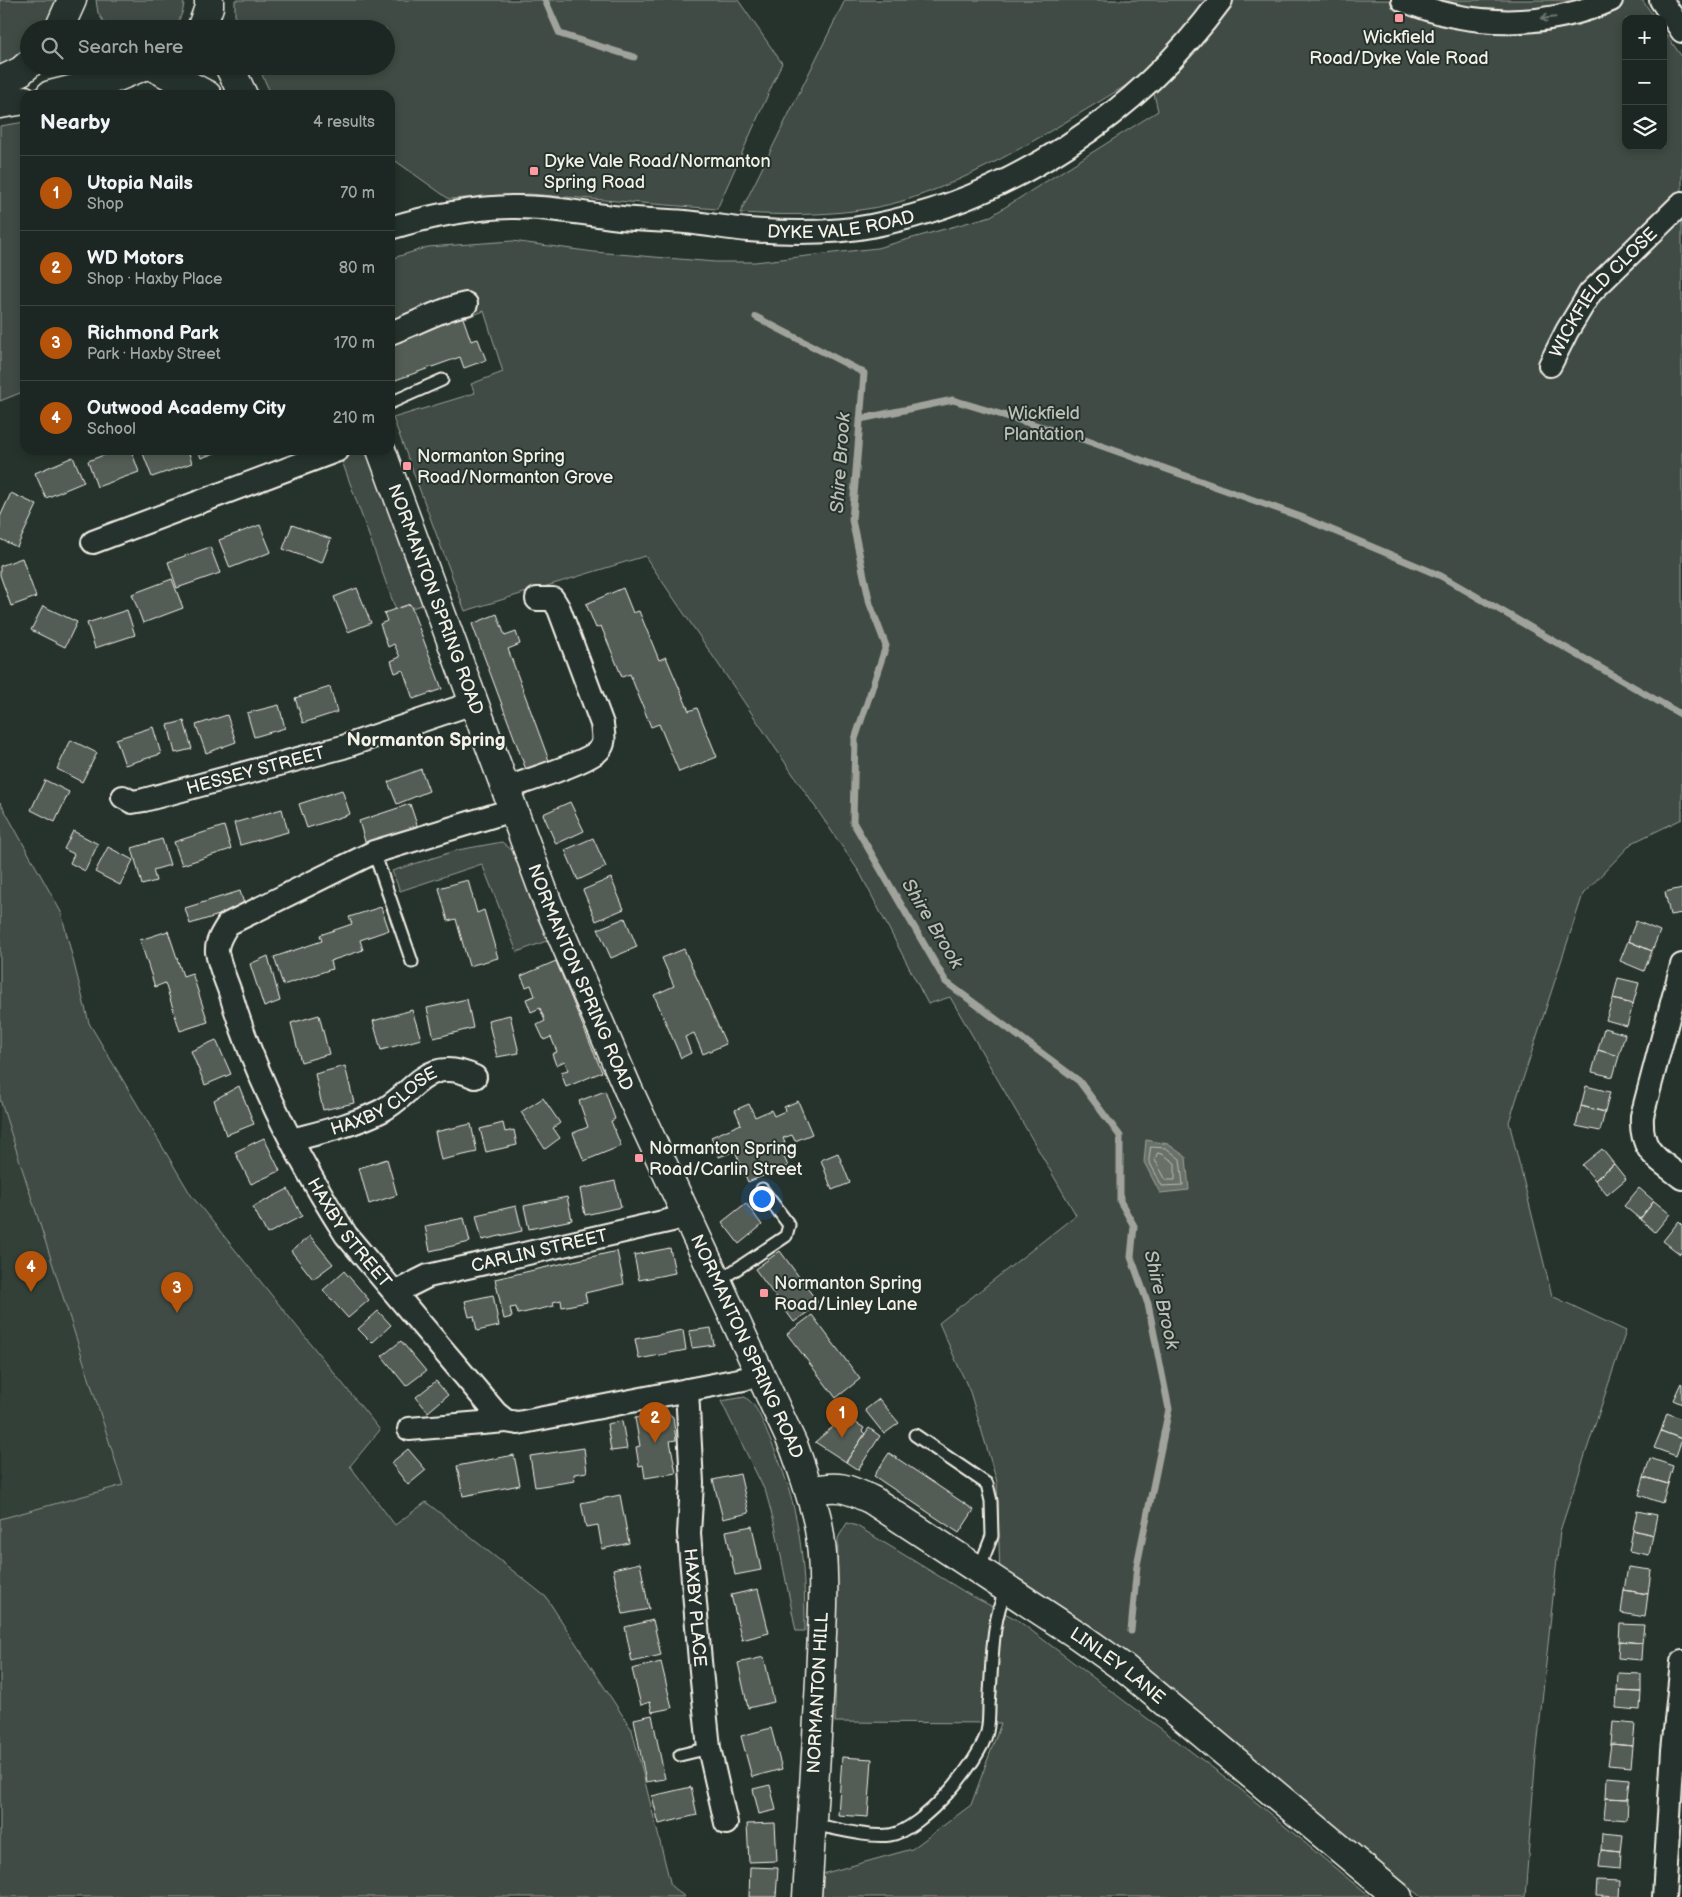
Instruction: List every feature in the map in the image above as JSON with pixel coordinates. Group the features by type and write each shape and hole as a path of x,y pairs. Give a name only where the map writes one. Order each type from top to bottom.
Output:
{"main road":[{"path":"63,20 73,0"},
{"path":"73,0 78,20"},
{"path":"0,81 20,71"},
{"path":"70,90 122,75"},
{"path":"169,75 198,90"},
{"path":"233,75 241,90"},
{"path":"0,104 20,101"},
{"name":"NORMANTON SPRING ROAD","path":"383,455 508,799 588,1000 794,1447 810,1491"},
{"name":"LINLEY LANE","path":"810,1491 822,1488 846,1488 872,1500 1124,1668 1398,1897"},
{"name":"NORMANTON HILL","path":"807,1897 820,1694 822,1596 822,1556 818,1524 810,1491"}],"street":[{"name":"DYKE VALE ROAD","path":"395,226 426,217 511,207 548,209 747,230 807,232 871,226 928,211 981,191 1050,157 1109,117 1164,69 1199,30 1221,0"},
{"path":"1403,0 1431,12 1461,19 1493,21 1560,17 1588,10 1611,0"},
{"path":"1661,0 1682,31"},
{"name":"WICKFIELD CLOSE","path":"1550,365 1567,331 1590,293 1682,203"},
{"path":"395,331 423,321 448,308 466,304"},
{"path":"93,542 325,455"},
{"name":"HAXBY STREET","path":"506,1421 496,1413 396,1292 346,1235 325,1203 258,1072 237,1016 217,950 221,935 228,924 374,852 508,799 598,752 604,742 602,724 559,608 553,599 537,599"},
{"name":"HESSEY STREET","path":"123,796 132,802 144,800 324,752 473,703"},
{"path":"1682,965 1642,1116 1641,1132 1644,1144 1652,1153 1682,1178"},
{"name":"HAXBY CLOSE","path":"292,1140 354,1123 383,1110 424,1076 445,1070 466,1073 475,1077"},
{"name":"CARLIN STREET","path":"396,1292 428,1276 672,1220 685,1214"},
{"path":"410,1428 506,1421 518,1424 749,1378 760,1373"},
{"name":"HAXBY PLACE","path":"687,1390 692,1483 689,1534 709,1748 726,1823"},
{"path":"1664,1897 1677,1753 1682,1662"}],"lane":[{"path":"395,401 442,380"},
{"path":"374,852 412,962"},
{"path":"717,1282 786,1236 789,1225 762,1189"},
{"path":"914,1435 987,1484 991,1501 992,1536 979,1570"},
{"path":"811,1824 872,1834 891,1835 908,1827 937,1804 966,1773 987,1732 995,1619 1006,1588"},
{"path":"680,1755 709,1748"}],"shaded area":[{"path":"0,1099 123,1485 0,1519"}],"green space":[{"path":"0,0 57,0 53,20 20,20 20,58 0,71"},
{"path":"96,0 184,0 179,20 102,20 98,13"},
{"path":"235,0 738,0 782,63 717,209 529,194 449,199 395,161 395,90 269,90 262,75 395,75 395,20 235,19"},
{"name":"Wickfield Plantation","path":"845,0 1642,0 1653,15 1622,15 1622,150 1667,150 1667,36 1682,57 1682,819 1632,843 1583,894 1509,1122 1552,1296 1626,1331 1560,1531 1535,1767 1525,1897 1421,1897 1160,1684 1000,1577 997,1482 970,1392 939,1323 1076,1215 950,997 928,1004 860,873 645,556 465,611 395,423 395,417 475,393 471,384 503,372 484,311 395,344 395,257 428,247 512,241 594,252 715,262 755,262 877,248 991,216 1158,111 1149,72 1032,142 940,188 889,205 868,209 825,214 740,213"},
{"path":"20,123 20,393 0,401 0,126"},
{"path":"340,455 375,455 430,602 397,613"},
{"path":"0,802 61,912 89,1023 191,1195 380,1430 350,1466 395,1525 426,1502 546,1597 632,1730 671,1886 685,1897 0,1897 0,1519 123,1485 0,1099"},
{"path":"502,842 514,852 549,940 517,952 482,864 400,891 392,871 458,850"},
{"path":"745,1397 762,1419 779,1460 794,1508 802,1555 805,1631 796,1631 775,1526 766,1493 721,1401"},
{"path":"847,1523 857,1526 968,1594 1016,1619 1234,1784 1370,1897 815,1897 815,1876 912,1849 971,1805 1001,1723 835,1722 838,1538"}],"water":[{"path":"1146,1140 1168,1144 1186,1157 1189,1190 1160,1193 1144,1162"}],"building":[{"path":"462,315 471,341 478,339 486,360 464,368 460,357 395,380 395,339"},
{"path":"104,455 133,455 139,472 97,487 88,461"},
{"path":"144,455 190,455 192,463 152,477"},
{"path":"73,457 84,482 46,498 35,473"},
{"path":"11,493 37,505 17,547 0,539 0,517"},
{"path":"260,525 271,552 230,568 219,540"},
{"path":"292,525 331,539 322,563 283,549"},
{"path":"210,547 220,573 177,588 168,562"},
{"path":"22,558 36,597 11,606 0,575 0,566"},
{"path":"172,579 183,608 143,623 132,594"},
{"path":"357,588 371,623 348,632 334,597"},
{"path":"623,588 633,613 639,611 659,660 666,657 689,711 697,708 717,757 679,772 659,724 651,727 630,674 622,677 601,626 596,628 586,604"},
{"path":"410,604 442,689 413,699 403,670 395,673 391,661 400,657 394,644 388,647 380,624 387,621 384,613"},
{"path":"43,606 77,622 65,647 31,630"},
{"path":"127,610 135,635 95,648 87,623"},
{"path":"497,614 505,636 516,632 520,644 508,649 551,766 528,775 472,624"},
{"path":"330,687 337,712 303,723 295,698"},
{"path":"279,705 285,728 254,737 247,713"},
{"path":"227,715 236,742 206,753 196,725"},
{"path":"184,721 192,749 175,753 168,725"},
{"path":"153,727 161,754 125,765 116,739"},
{"path":"71,740 97,753 82,782 57,769"},
{"path":"421,769 429,791 397,804 388,782"},
{"path":"45,780 69,792 55,822 31,810"},
{"path":"342,790 350,814 307,828 299,804"},
{"path":"570,802 584,831 556,844 543,814"},
{"path":"410,804 418,828 366,845 359,821"},
{"path":"282,809 288,832 240,845 234,823"},
{"path":"224,826 231,849 182,865 174,842"},
{"path":"73,831 98,844 85,871 70,863 74,854 64,849"},
{"path":"593,838 606,867 578,880 565,850"},
{"path":"162,839 170,865 153,870 156,881 142,885 132,848"},
{"path":"108,847 133,860 120,885 95,872"},
{"path":"611,878 624,909 596,921 583,890"},
{"path":"468,880 477,913 484,910 498,958 469,966 456,919 448,921 439,888"},
{"path":"1682,888 1682,913 1670,915 1665,892"},
{"path":"240,891 245,907 190,924 185,908"},
{"path":"381,907 389,930 360,940 363,950 330,961 332,969 283,985 274,957 322,941 320,935 352,924 349,917"},
{"path":"625,918 637,947 611,958 598,929"},
{"path":"1636,921 1660,931 1652,951 1628,941"},
{"path":"168,931 183,976 192,973 208,1022 180,1031 165,983 155,987 140,940"},
{"path":"1628,941 1652,951 1644,971 1620,961"},
{"path":"684,949 726,1044 703,1054 694,1033 685,1037 691,1053 681,1058 654,995 674,986 662,958"},
{"path":"268,956 280,1001 264,1007 250,964"},
{"path":"556,961 602,1072 566,1087 561,1072 568,1070 565,1061 556,1065 552,1054 557,1052 551,1037 544,1040 537,1025 545,1021 540,1008 531,1012 526,999 535,996 531,985 526,987 521,976"},
{"path":"1618,978 1639,983 1633,1004 1613,999"},
{"path":"467,999 473,1028 434,1038 427,1008"},
{"path":"1613,999 1633,1004 1627,1026 1606,1020"},
{"path":"412,1010 421,1039 381,1050 373,1021"},
{"path":"319,1015 329,1054 301,1062 291,1023"},
{"path":"510,1015 519,1053 497,1057 488,1020"},
{"path":"1604,1028 1625,1034 1619,1056 1598,1050"},
{"path":"216,1040 231,1074 205,1085 191,1051"},
{"path":"1598,1050 1619,1056 1613,1077 1592,1072"},
{"path":"345,1066 354,1103 323,1110 315,1074"},
{"path":"239,1086 254,1124 226,1135 214,1100"},
{"path":"1586,1086 1610,1092 1605,1112 1581,1106"},
{"path":"605,1091 615,1119 611,1121 621,1146 584,1161 573,1133 588,1127 579,1101"},
{"path":"543,1098 560,1123 553,1128 560,1138 545,1149 521,1112"},
{"path":"798,1101 812,1134 795,1141 792,1135 783,1138 785,1143 779,1145 788,1166 748,1182 735,1151 719,1157 711,1137 741,1124 735,1110 749,1104 755,1117 771,1110 774,1116 785,1111 784,1107"},
{"path":"1581,1106 1605,1112 1600,1131 1576,1126"},
{"path":"503,1123 505,1132 514,1130 517,1145 486,1152 480,1129"},
{"path":"471,1124 477,1152 441,1160 435,1132"},
{"path":"264,1138 280,1171 251,1184 235,1152"},
{"path":"1602,1149 1614,1164 1595,1180 1582,1165"},
{"path":"838,1153 850,1183 832,1190 821,1160"},
{"path":"387,1159 397,1195 369,1204 359,1168"},
{"path":"1614,1164 1626,1179 1607,1195 1595,1180"},
{"path":"615,1181 621,1207 585,1215 580,1189"},
{"path":"1639,1188 1654,1201 1640,1219 1624,1206"},
{"path":"288,1189 302,1216 267,1234 253,1207"},
{"path":"567,1197 572,1220 529,1229 524,1206"},
{"path":"1654,1201 1670,1214 1655,1232 1640,1219"},
{"path":"746,1203 762,1225 739,1244 722,1222"},
{"path":"516,1206 522,1231 482,1240 476,1215"},
{"path":"464,1218 470,1242 430,1251 425,1226"},
{"path":"1679,1221 1682,1224 1682,1251 1680,1254 1663,1241"},
{"path":"310,1236 333,1264 313,1279 291,1251"},
{"path":"670,1248 675,1273 639,1280 634,1255"},
{"path":"617,1251 624,1284 585,1293 587,1302 562,1307 561,1300 553,1302 554,1306 518,1314 516,1307 510,1308 512,1317 504,1319 495,1279"},
{"path":"780,1251 819,1304 794,1322 755,1269"},
{"path":"344,1271 369,1300 348,1318 323,1290"},
{"path":"493,1295 499,1326 477,1331 474,1316 469,1317 465,1301"},
{"path":"378,1311 391,1325 372,1343 358,1329"},
{"path":"812,1315 860,1379 836,1398 787,1334"},
{"path":"711,1328 714,1345 692,1348 689,1331"},
{"path":"683,1330 686,1350 639,1359 635,1339"},
{"path":"401,1341 426,1371 406,1386 382,1356"},
{"path":"436,1381 448,1395 428,1412 416,1397"},
{"path":"1682,1384 1682,1404 1673,1400"},
{"path":"879,1399 899,1423 884,1434 865,1410"},
{"path":"667,1412 673,1417 676,1440 670,1441 676,1473 645,1478 643,1465 639,1466 636,1447 640,1446 635,1418"},
{"path":"1667,1413 1682,1419 1682,1439 1661,1431"},
{"path":"846,1416 864,1428 862,1431 865,1434 846,1462 815,1442"},
{"path":"622,1421 627,1449 611,1451 607,1424"},
{"path":"869,1428 880,1436 858,1470 846,1462"},
{"path":"1661,1431 1682,1439 1676,1456 1654,1448"},
{"path":"584,1448 587,1472 574,1474 575,1481 535,1487 530,1456"},
{"path":"408,1449 426,1470 408,1485 391,1463"},
{"path":"889,1453 974,1510 959,1533 874,1476"},
{"path":"514,1455 520,1485 463,1496 457,1466"},
{"path":"1650,1458 1673,1466 1668,1484 1644,1477"},
{"path":"740,1474 749,1513 723,1519 713,1480"},
{"path":"1644,1477 1668,1484 1662,1503 1639,1495"},
{"path":"620,1495 629,1543 602,1549 598,1525 586,1527 581,1503"},
{"path":"1637,1511 1657,1515 1653,1535 1633,1530"},
{"path":"752,1526 761,1570 735,1575 726,1531"},
{"path":"1633,1530 1653,1535 1649,1555 1629,1551"},
{"path":"640,1563 649,1609 623,1614 613,1569"},
{"path":"1628,1567 1651,1570 1648,1594 1624,1590"},
{"path":"758,1589 769,1633 742,1640 731,1595"},
{"path":"1624,1590 1648,1594 1645,1617 1621,1613"},
{"path":"653,1620 661,1655 632,1662 625,1627"},
{"path":"1620,1624 1644,1625 1642,1643 1619,1641"},
{"path":"1619,1641 1642,1643 1641,1660 1618,1658"},
{"path":"764,1657 774,1702 748,1708 738,1663"},
{"path":"661,1662 672,1708 652,1712 650,1702 641,1705 632,1669"},
{"path":"1618,1673 1641,1674 1641,1692 1617,1691"},
{"path":"1617,1691 1641,1692 1640,1710 1616,1708"},
{"path":"652,1715 665,1779 646,1782 634,1719"},
{"path":"1613,1722 1635,1724 1633,1746 1611,1744"},
{"path":"771,1728 782,1769 752,1777 741,1736"},
{"path":"1611,1744 1633,1746 1631,1767 1608,1765"},
{"path":"842,1757 872,1759 868,1817 838,1815"},
{"path":"1607,1777 1630,1779 1628,1799 1606,1798"},
{"path":"770,1785 776,1810 759,1814 753,1789"},
{"path":"691,1787 697,1815 659,1824 652,1796"},
{"path":"1606,1798 1628,1799 1627,1820 1604,1818"},
{"path":"775,1823 777,1861 749,1862 747,1824"},
{"path":"1602,1833 1623,1835 1621,1852 1601,1850"},
{"path":"1601,1850 1621,1852 1620,1869 1599,1867"},
{"path":"750,1867 778,1868 776,1897 749,1897"},
{"path":"1597,1880 1620,1881 1619,1897 1596,1896"}],"waterway":[{"name":"Shire Brook","path":"545,0 560,34 634,57"},
{"name":"Shire Brook","path":"756,317 864,373 852,520 870,604 886,646 855,739 853,822 946,982 1079,1081 1120,1136 1120,1201 1134,1226 1131,1257 1148,1304 1169,1409 1137,1565 1131,1631"},
{"path":"860,419 953,400 1085,440 1301,517 1441,576 1682,715"}],"place":[{"name":"Wickfield Road/Dyke Vale Road","path":"1399,18"},
{"name":"Dyke Vale Road/Normanton Spring Road","path":"534,171"},
{"name":"Normanton Spring Road/Normanton Grove","path":"407,466"},
{"name":"Normanton Spring Road/Carlin Street","path":"639,1158"},
{"name":"Outwood Academy City","path":"31,1292"},
{"name":"Normanton Spring Road/Linley Lane","path":"764,1293"},
{"name":"Richmond Park","path":"177,1313"},
{"name":"Utopia Nails","path":"842,1438"},
{"name":"WD Motors","path":"655,1443"}],"district":[{"name":"Normanton Spring","path":"426,740"}]}
